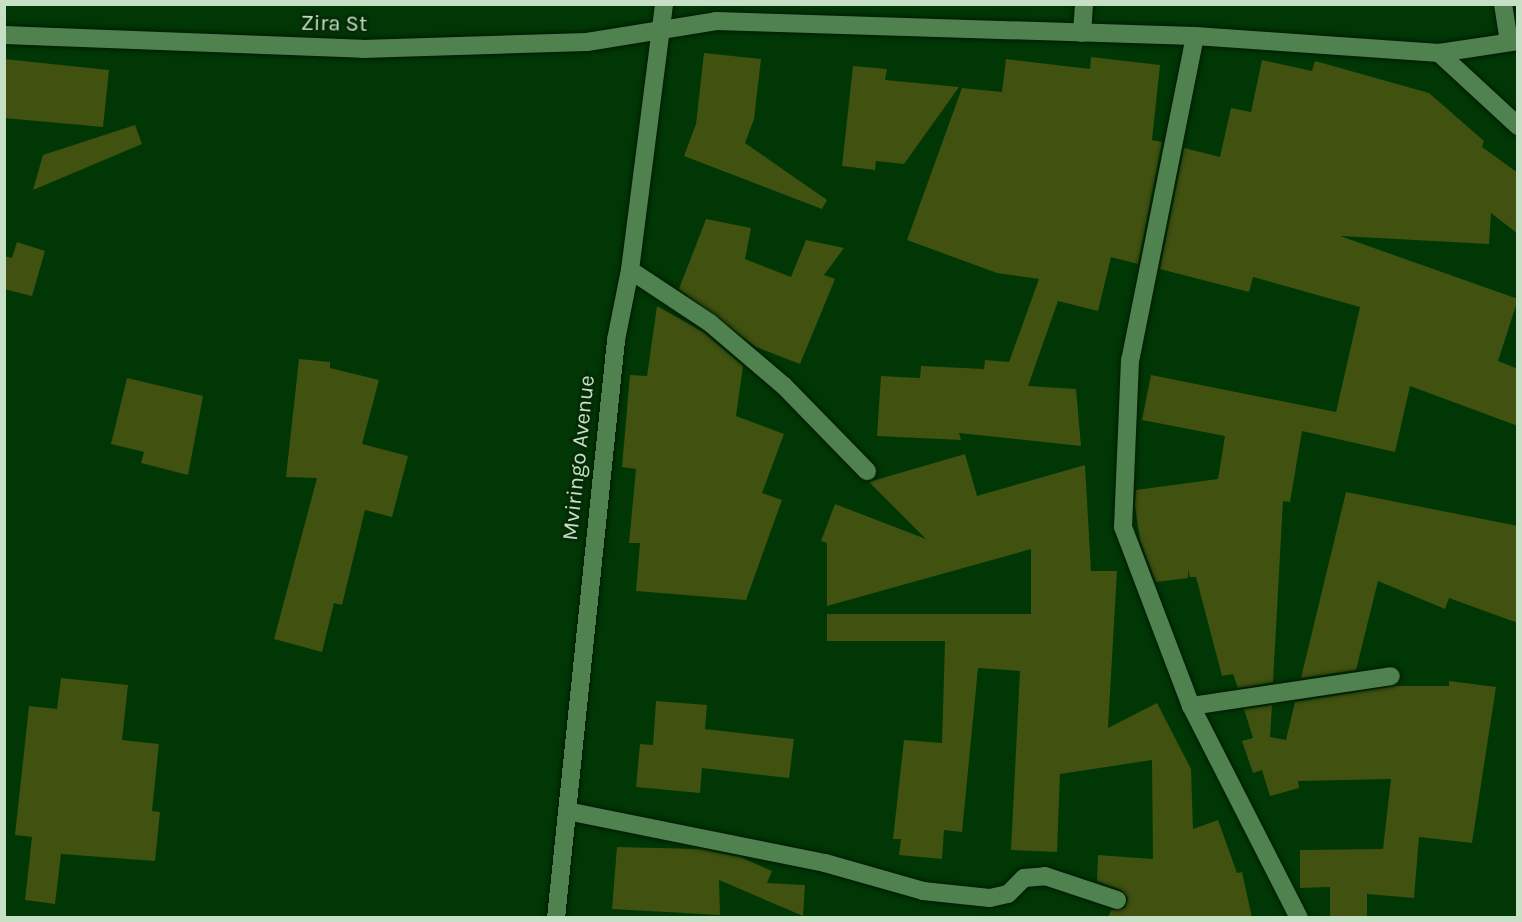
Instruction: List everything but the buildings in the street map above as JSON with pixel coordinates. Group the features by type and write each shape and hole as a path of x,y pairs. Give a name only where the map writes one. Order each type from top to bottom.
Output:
{"street":[{"name":"Mviringo Avenue","path":"556,918 616,340 630,270 664,4"},
{"path":"1082,33 1084,4"},
{"path":"1503,4 1513,42"},
{"name":"Zira St","path":"4,35 362,49 587,42 661,28 716,21 1195,36 1439,53 1513,42"},
{"path":"1195,36 1130,360 1123,527 1191,706 1299,918"},
{"path":"1439,53 1518,126"},
{"path":"630,270 743,351 867,471"},
{"path":"1191,706 1391,676"},
{"path":"567,811 825,863 923,891 990,898 1008,894 1024,878 1045,876 1118,900"}]}
